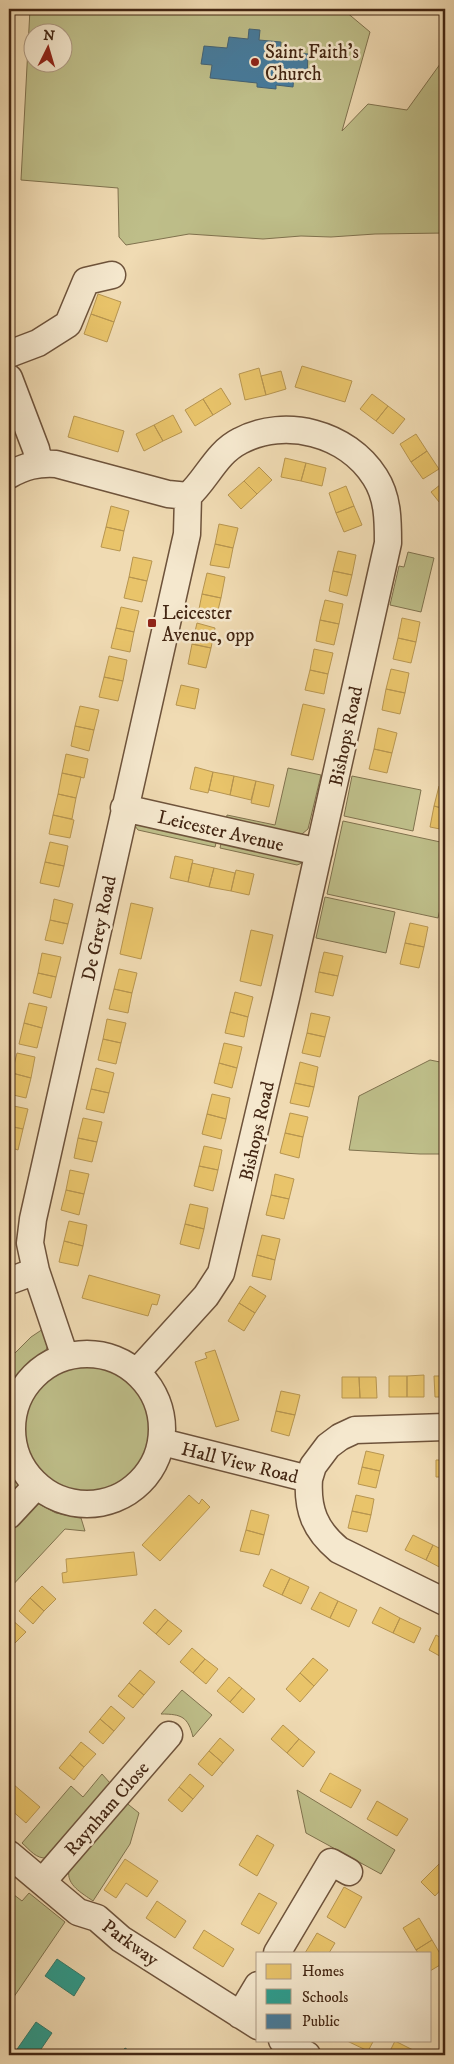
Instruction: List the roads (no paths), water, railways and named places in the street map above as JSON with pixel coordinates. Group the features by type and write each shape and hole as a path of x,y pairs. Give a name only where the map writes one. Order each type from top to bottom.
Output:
{"street":[{"path":"9,354 38,343 68,324 86,281 112,275"},
{"path":"9,378 36,449 39,463"},
{"name":"Bishops Road","path":"137,1372 206,1296 221,1273 319,852 388,543 388,518 384,499 375,477 358,456 338,444 311,432 284,428 261,432 240,441 226,450 215,462 200,485 188,496"},
{"path":"9,475 24,467 39,463 56,464 168,494 188,496"},
{"name":"De Grey Road","path":"65,1357 36,1271 30,1243 33,1219 187,534 188,496"},
{"name":"Leicester Avenue","path":"124,808 319,852"},
{"path":"9,1281 36,1271"},
{"path":"78,1354 103,1355 127,1365 137,1372 150,1387 159,1405 163,1430 158,1457 142,1482 118,1498 90,1504 76,1504 62,1500 37,1485 24,1468 15,1449 12,1428 15,1404 30,1381 40,1371 65,1357 78,1354"},
{"name":"Hall View Road","path":"162,1442 309,1479 313,1466 328,1446 340,1437 355,1430 445,1427"},
{"path":"309,1479 310,1509 325,1538 339,1550 445,1602"},
{"path":"9,1515 37,1485"},
{"name":"Raynham Close","path":"43,1881 170,1735"},
{"name":"Parkway","path":"9,1854 78,1912 98,1918 121,1939 249,2020"},
{"path":"278,1952 331,1862"},
{"path":"249,2020 256,1993"},
{"path":"285,2042 307,2055"}],"place":[{"name":"Saint Faith's Church","path":"255,62"},
{"name":"Leicester Avenue, opp","path":"152,623"}]}
